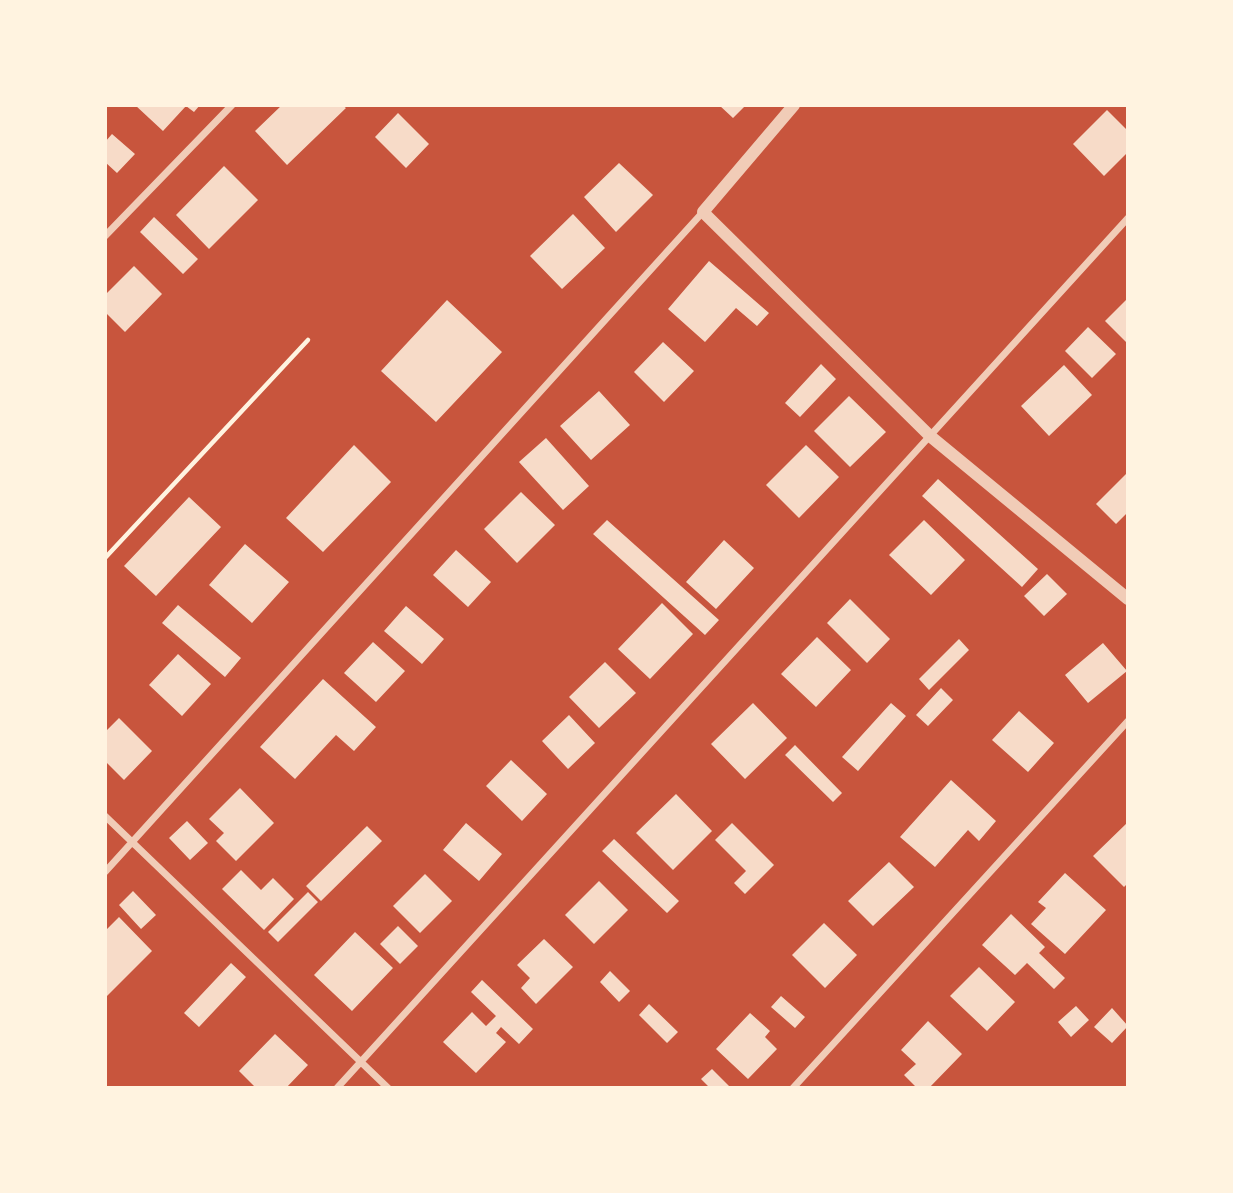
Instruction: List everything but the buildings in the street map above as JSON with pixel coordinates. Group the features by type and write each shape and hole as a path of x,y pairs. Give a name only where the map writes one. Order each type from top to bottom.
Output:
{"street":[{"path":"105,236 232,105"},
{"path":"105,872 703,212 794,105"},
{"path":"703,212 930,436 1128,599"},
{"path":"337,1088 1128,218"},
{"path":"793,1088 1128,721"},
{"path":"105,816 388,1088"}],"path":[{"path":"105,558 308,340"}]}
